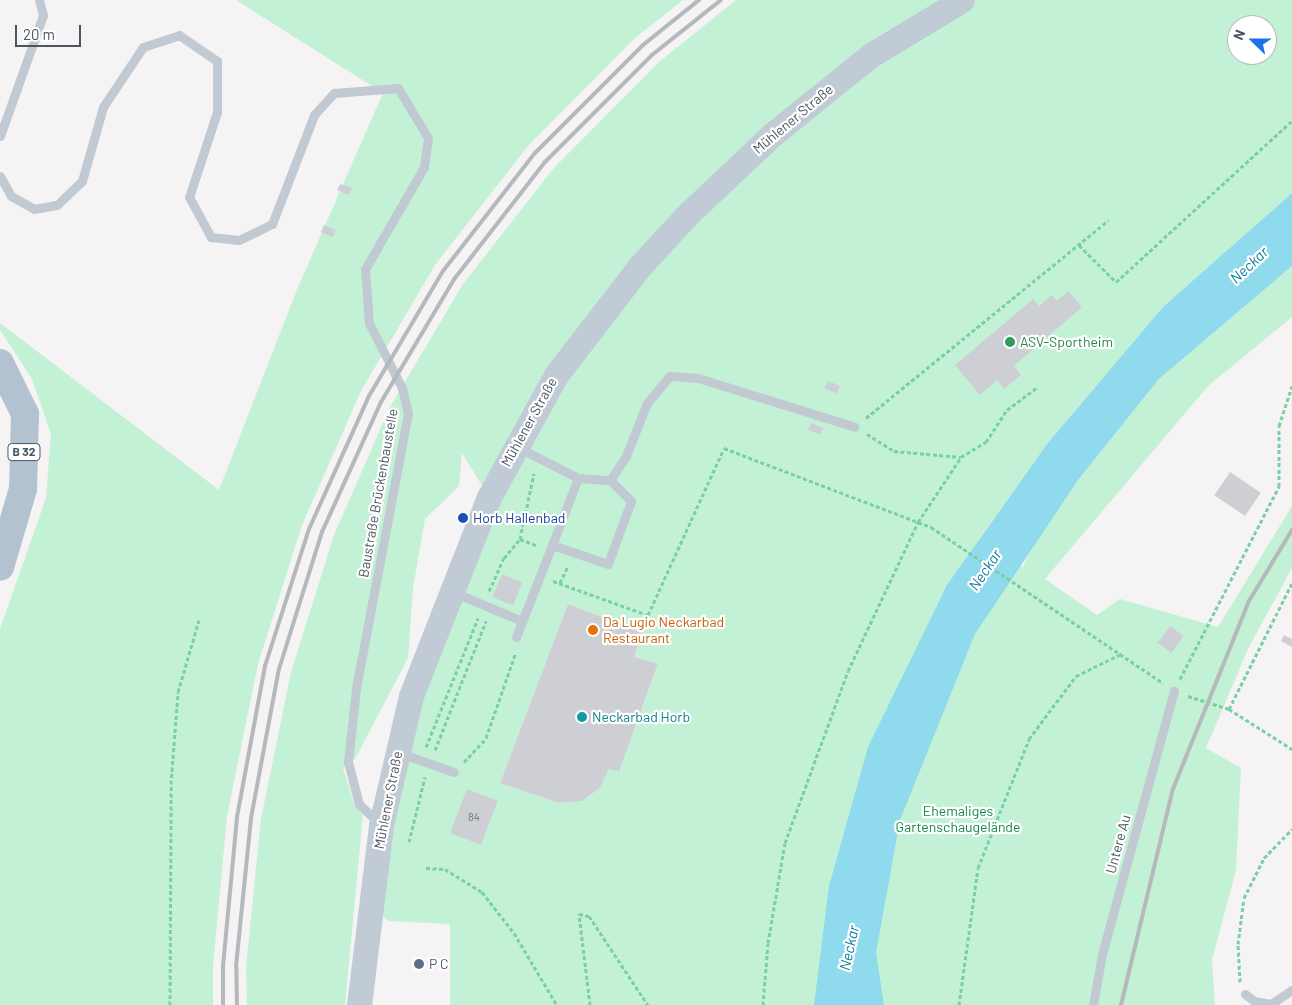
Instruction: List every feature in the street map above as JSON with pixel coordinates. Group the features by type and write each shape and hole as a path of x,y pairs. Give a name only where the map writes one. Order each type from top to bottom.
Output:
{"main road":[{"name":"Mühlener Straße","path":"359,1005 381,825 411,696 450,591 515,446 556,375 600,315 688,214 773,134 871,55 962,0"},
{"name":"B 32","path":"0,363 25,414 23,489 0,567"}],"lane":[{"path":"0,136 43,15 40,0"},
{"name":"Baustraße Brückenbaustelle","path":"0,176 11,196 34,209 57,205 82,181 103,107 143,47 179,35 217,60 217,112 189,197 211,237 239,240 272,224 314,115 334,93 398,88 428,138 424,167 365,269 369,323 402,388 408,414 356,689 348,762 359,804 381,825"},
{"path":"610,480 626,456 647,402 670,376 698,378 855,426"},
{"path":"515,446 578,478 610,480 631,502 608,564 552,545"},
{"path":"516,636 578,478"},
{"path":"450,591 522,621"},
{"name":"Untere Au","path":"1093,1005 1102,954 1174,691"},
{"path":"397,752 454,772"},
{"path":"1245,994 1254,1001 1271,1004 1292,990"}],"path":[{"path":"1079,245 1116,282 1292,121"},
{"path":"961,457 894,451 855,426 1109,220"},
{"path":"1174,691 1279,486 1279,426 1292,386"},
{"path":"763,1005 770,934 785,843 848,671 918,522 961,457 986,442 1007,410 1037,387"},
{"path":"540,576 648,615 724,448 931,527 1174,691 1229,710 1292,749"},
{"path":"409,842 425,762 488,606 504,558 520,539 537,456"},
{"path":"1229,710 1292,583"},
{"path":"425,762 488,606"},
{"path":"170,1005 171,775 178,692 199,620"},
{"path":"454,772 486,738 516,656 516,636"},
{"path":"959,1005 978,868 1029,739 1076,676 1121,654"},
{"path":"1245,994 1238,977 1244,898 1264,858 1292,829"},
{"path":"426,868 445,868 482,892 514,933 557,1005"},
{"path":"590,1005 579,914 589,916 648,1005"}],"green space":[{"path":"236,0 683,0 635,38 528,146 435,265 361,391 302,525 258,664 227,816 213,966 213,1005 0,1005 0,629 46,498 51,434 32,379 0,330 0,323 219,490 296,292 383,93"},
{"name":"Ehemaliges Gartenschaugelände","path":"736,0 1292,0 1292,193 1163,307 1047,444 977,542 1023,567 1032,546 1078,480 1159,379 1292,266 1292,317 1208,386 1045,579 1097,615 1120,599 1218,627 1292,506 1292,568 1248,649 1206,748 1241,768 1236,870 1212,960 1215,1005 450,1005 450,924 389,921 369,907 381,825 489,497 462,453 459,486 425,519 413,588 408,658 355,759 343,768 355,806 363,815 345,1005 247,1005 246,966 261,819 291,672 334,535 390,407 463,284 553,169 659,62","holes":["568,604 642,633 634,657 658,665 619,772 609,769 600,788 582,801 559,803 500,783"]}],"water":[{"name":"Neckar","path":"1292,193 1292,266 1159,379 1078,480 975,634 900,820 876,953 884,1005 814,1005 829,886 868,747 947,585 1047,444 1163,307"}],"building":[{"path":"340,184 352,188 349,195 337,190"},
{"path":"324,225 336,230 333,237 321,232"},
{"path":"1068,291 1082,307 1014,366 1021,375 1004,389 997,380 980,395 955,365 1033,299 1039,306 1052,295 1057,301"},
{"path":"828,381 840,386 837,393 825,388"},
{"path":"811,423 823,428 820,435 808,429"},
{"path":"1230,472 1261,493 1245,516 1214,495"},
{"path":"502,574 522,582 513,605 493,597"},
{"name":"Neckarbad Horb","path":"568,604 642,633 634,657 658,664 619,772 609,769 600,788 582,801 559,803 500,783"},
{"path":"1170,626 1184,636 1171,653 1158,643"},
{"path":"1284,635 1292,639 1292,647 1281,641"},
{"path":"467,789 498,801 481,845 450,833"}],"railway":[{"path":"223,1005 223,966 237,817 265,666 309,529 369,396 443,271 535,153 643,45 699,0"},
{"path":"237,1005 236,966 251,818 279,669 322,532 381,402 455,278 545,162 652,55 721,0"},
{"path":"1121,1005 1173,789 1249,601 1292,530"}],"place":[{"name":"ASV-Sportheim","path":"1010,342"},
{"name":"Horb Hallenbad","path":"463,518"},
{"name":"Da Lugio Neckarbad Restaurant","path":"593,630"},
{"name":"Neckarbad Horb","path":"582,717"},
{"name":"P C","path":"419,964"}]}
